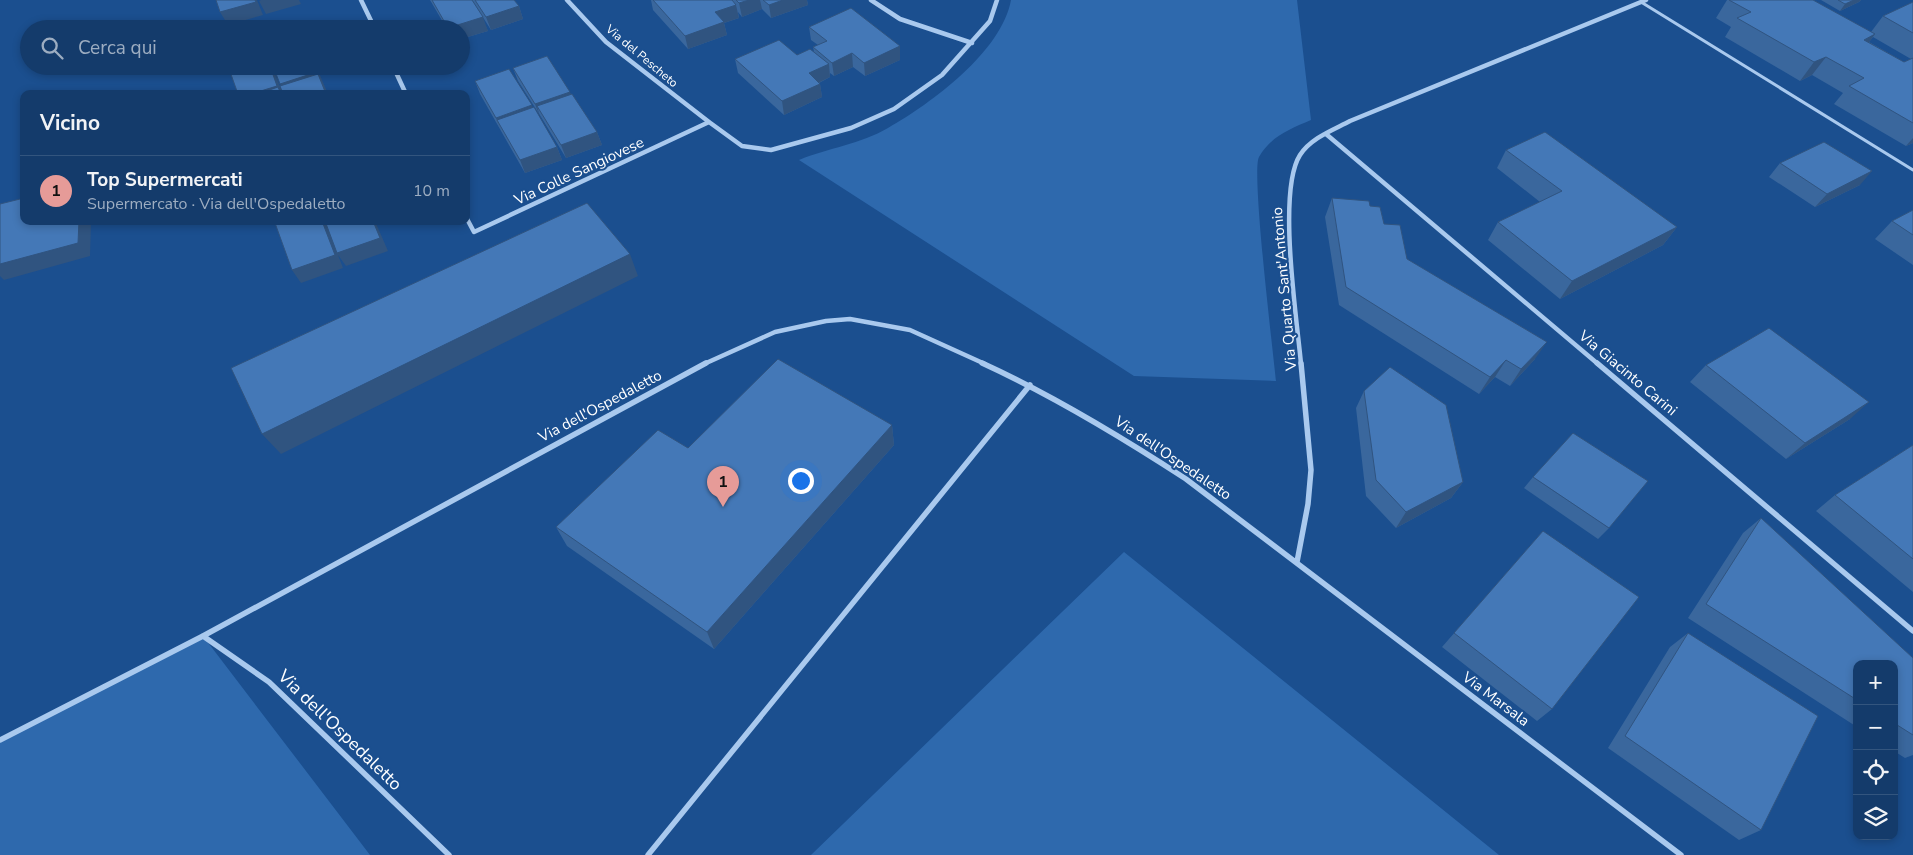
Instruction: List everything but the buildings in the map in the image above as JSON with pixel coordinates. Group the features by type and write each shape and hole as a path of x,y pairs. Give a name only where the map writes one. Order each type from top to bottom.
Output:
{"street":[{"path":"361,0 371,20"},
{"name":"Via del Pescheto","path":"567,0 606,42 709,122 742,146 771,150 851,128 894,109 942,75 972,44 990,21 997,0"},
{"path":"871,0 900,19 972,44"},
{"name":"Via Quarto Sant'Antonio","path":"1296,562 1308,504 1311,462 1289,230 1289,195 1294,166 1300,155 1312,142 1350,120 1646,0"},
{"path":"397,75 404,90"},
{"name":"Via Colle Sangiovese","path":"470,224 474,232 709,122"},
{"name":"Via Giacinto Carini","path":"1326,134 1913,631"},
{"name":"Via dell'Ospedaletto","path":"0,740 203,636 719,356 775,332 826,321 850,319 910,330 1030,385 1122,437 1186,479 1296,562"},
{"path":"648,855 1030,385"},
{"name":"Via Marsala","path":"1296,562 1681,855"},
{"name":"Via dell'Ospedaletto","path":"203,636 269,682 449,855"}],"lane":[{"path":"1640,2 1913,170"}],"shaded area":[{"path":"1011,0 1297,0 1311,120 1275,138 1259,157 1257,169 1260,226 1276,381 1134,376 799,160 878,133 925,105 963,74 980,56 994,38 1005,19"},
{"path":"1124,552 1499,855 811,855"},
{"path":"203,636 370,855 0,855 0,740"}],"place":[{"name":"Top Supermercati","path":"723,507"}]}
